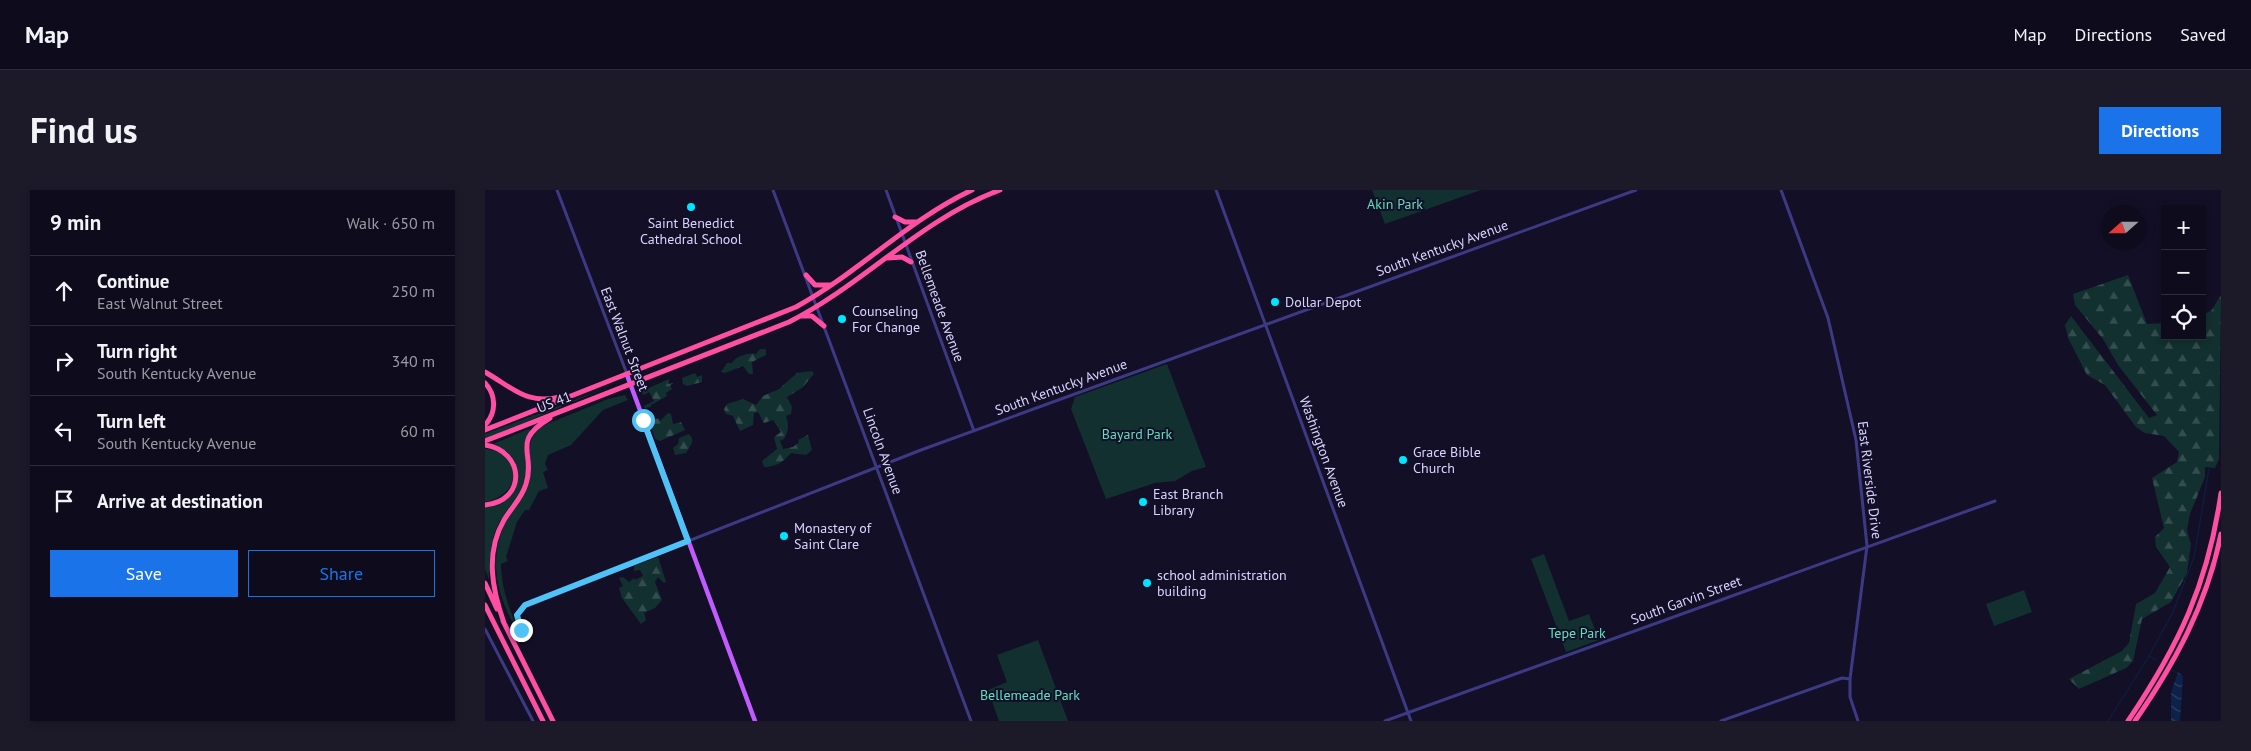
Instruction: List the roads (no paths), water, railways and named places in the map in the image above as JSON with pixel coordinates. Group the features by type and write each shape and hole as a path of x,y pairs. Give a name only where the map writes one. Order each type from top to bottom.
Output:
{"highway":[{"name":"US 41","path":"485,430 770,319 814,297 917,222 943,205 973,190"},
{"name":"US 41","path":"485,441 799,317 817,307 954,211 1000,190"},
{"path":"895,217 905,222 917,222"},
{"path":"885,258 899,256 911,262"},
{"path":"806,276 815,285 833,284"},
{"path":"799,317 812,316 824,326"},
{"path":"485,372 516,393 537,399 560,398 596,387"},
{"path":"485,382 494,400 492,415 485,425"},
{"path":"504,624 492,578 495,539 503,521 521,495 526,483 528,438 536,427 566,410"},
{"path":"485,446 497,448 509,458 514,468 516,479 509,496 497,503 485,505"},
{"path":"2128,721 2165,664 2191,612 2209,559 2221,493"},
{"path":"2135,721 2169,670 2193,624 2209,580 2221,534"},
{"path":"485,583 553,721"},
{"path":"485,605 543,721"}],"main road":[{"name":"East Walnut Street","path":"627,375 755,721"}],"street":[{"name":"East Walnut Street","path":"557,190 627,375"},
{"name":"Lincoln Avenue","path":"773,190 971,721"},
{"name":"Bellemeade Avenue","path":"886,190 974,431"},
{"name":"Washington Avenue","path":"1216,190 1411,721"},
{"name":"South Kentucky Avenue","path":"521,630 517,615 525,605 877,466 1636,190"},
{"name":"East Riverside Drive","path":"1781,190 1828,318 1856,440 1867,546 1850,679 1850,697 1858,721"},
{"name":"South Garvin Street","path":"1385,721 1995,500"},
{"path":"485,629 533,721"},
{"path":"1721,721 1842,678 1850,679"}],"water":[{"path":"2178,672 2183,676 2180,721 2171,721 2171,693"}],"waterway":[{"path":"2108,721 2149,656 2173,612 2194,557 2209,469"},
{"path":"2149,656 2156,660"},
{"path":"2173,670 2179,675"}],"place":[{"name":"Saint Benedict Cathedral School","path":"691,207"},
{"name":"Dollar Depot","path":"1275,302"},
{"name":"Counseling For Change","path":"842,319"},
{"name":"Grace Bible Church","path":"1403,460"},
{"name":"East Branch Library","path":"1143,502"},
{"name":"Monastery of Saint Clare","path":"784,536"},
{"name":"school administration building","path":"1147,583"}],"park label":[{"name":"Akin Park","path":"1395,204"},
{"name":"Bayard Park","path":"1137,434"},
{"name":"Tepe Park","path":"1577,633"},
{"name":"Bellemeade Park","path":"1030,695"}]}
